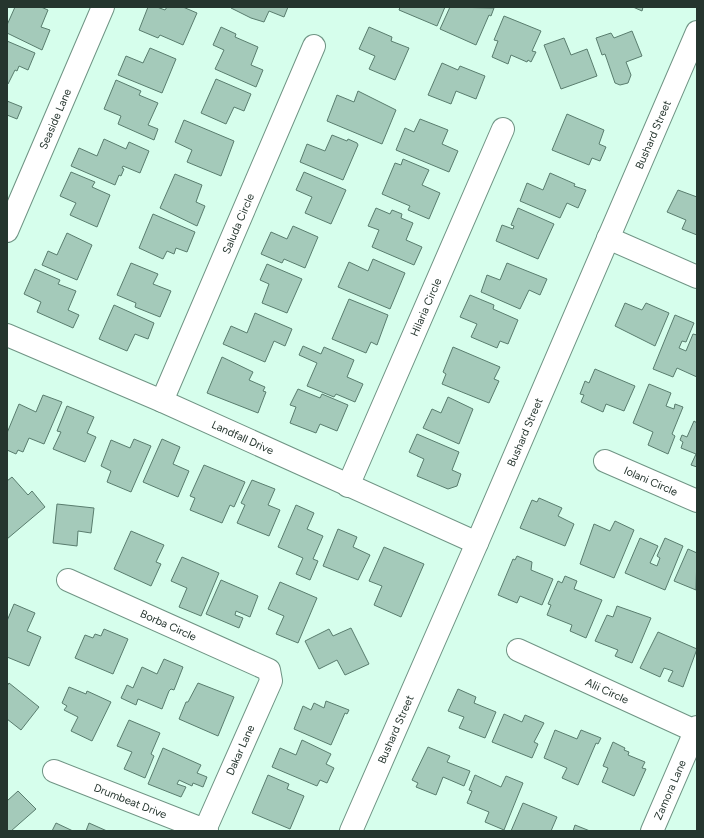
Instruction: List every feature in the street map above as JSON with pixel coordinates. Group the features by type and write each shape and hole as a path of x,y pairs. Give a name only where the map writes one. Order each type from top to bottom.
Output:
{"street":[{"name":"Seaside Lane","path":"7,231 103,7"},
{"name":"Bushard Street","path":"351,831 697,32"},
{"name":"Saluda Circle","path":"162,401 314,46"},
{"name":"Hilaria Circle","path":"348,486 503,129"},
{"path":"608,238 697,276"},
{"name":"Landfall Drive","path":"7,335 162,401 477,543"},
{"name":"Iolani Circle","path":"605,461 697,501"},
{"name":"Borba Circle","path":"68,580 269,670"},
{"name":"Alii Circle","path":"518,650 696,729"},
{"name":"Dakar Lane","path":"206,831 271,681 269,670"},
{"name":"Zamora Lane","path":"652,831 696,729"},
{"name":"Drumbeat Drive","path":"54,771 206,831"}],"building":[{"path":"15,7 41,7 48,10 41,27 50,30 42,50 7,33 7,25"},
{"path":"148,7 157,7 165,10 167,7 183,7 197,13 183,45 160,35 158,38 139,30"},
{"path":"288,7 284,17 269,11 264,22 251,18 231,8"},
{"path":"400,7 445,7 437,26 399,10"},
{"path":"450,7 494,8 491,16 489,15 476,45 440,29"},
{"path":"633,7 643,7 642,11"},
{"path":"504,16 541,31 532,51 536,52 531,62 528,60 527,62 511,55 508,64 492,57 498,41 494,40"},
{"path":"221,27 236,34 235,37 258,47 251,65 263,70 256,87 215,69 224,50 213,45"},
{"path":"369,27 392,37 391,41 409,48 395,80 369,69 375,56 359,49"},
{"path":"632,31 642,56 626,62 631,75 628,83 620,85 615,83 605,54 602,55 596,38 611,33 614,38"},
{"path":"564,38 571,55 587,49 597,76 561,89 544,45"},
{"path":"7,41 35,53 28,70 19,66 17,71 15,70 8,84 7,83"},
{"path":"150,48 176,59 162,93 118,75 126,56 143,63"},
{"path":"442,63 458,70 460,66 485,76 476,99 456,91 451,104 428,95"},
{"path":"216,79 251,94 244,111 234,107 226,124 201,113"},
{"path":"116,80 141,91 139,95 158,103 148,125 158,129 154,140 118,124 121,116 104,109"},
{"path":"358,91 396,110 382,144 327,121 337,95 354,102"},
{"path":"7,101 22,107 17,119 7,115"},
{"path":"567,114 604,130 599,144 606,147 600,161 592,158 589,165 552,150"},
{"path":"420,119 448,130 442,144 458,151 449,172 396,150 405,128 414,132"},
{"path":"184,120 234,141 221,176 187,162 192,150 175,142"},
{"path":"332,135 347,141 348,139 357,143 358,145 343,180 300,162 307,144 325,151"},
{"path":"104,139 126,149 129,142 149,151 140,173 123,166 122,168 124,169 121,176 119,175 115,185 71,166 79,148 97,156"},
{"path":"403,159 429,170 422,185 440,193 429,219 408,210 410,206 382,194 395,163 401,165"},
{"path":"71,172 95,182 92,187 110,195 97,227 70,215 76,203 60,196"},
{"path":"304,172 346,190 331,224 305,213 312,197 296,190"},
{"path":"550,173 575,184 574,186 586,190 578,208 567,203 560,218 520,201 527,183 543,190"},
{"path":"175,174 202,185 196,202 205,206 197,226 160,208"},
{"path":"678,190 697,197 697,235 682,229 686,220 667,212"},
{"path":"376,208 390,214 392,210 402,214 401,218 413,223 406,240 422,247 414,265 372,247 379,230 368,226"},
{"path":"518,208 554,224 538,259 496,241 502,225 513,229 514,226 511,225"},
{"path":"153,214 195,232 187,252 176,248 174,254 167,251 163,259 139,248"},
{"path":"293,226 318,237 305,268 284,259 282,263 261,254 271,232 287,239"},
{"path":"67,233 92,245 77,280 42,265 48,251 57,255"},
{"path":"373,259 405,273 390,309 338,287 349,262 368,271"},
{"path":"131,263 158,274 153,284 171,291 160,317 135,307 136,303 117,295"},
{"path":"507,263 547,279 540,295 529,290 520,309 481,292 487,275 500,280"},
{"path":"267,264 302,279 287,313 262,303 269,284 260,280"},
{"path":"35,269 60,280 58,284 76,291 68,310 79,315 73,328 37,312 41,302 24,294"},
{"path":"470,295 494,305 493,309 518,320 508,344 500,341 497,348 471,337 477,324 460,317"},
{"path":"349,299 388,315 377,345 371,342 366,353 332,339"},
{"path":"625,303 642,310 646,303 669,313 655,346 615,326"},
{"path":"114,305 154,323 148,339 135,334 127,351 99,339"},
{"path":"255,313 292,329 285,346 274,341 265,362 223,344 231,326 247,333"},
{"path":"675,315 694,323 686,342 682,341 679,348 686,351 693,334 697,335 697,377 677,368 673,377 653,369"},
{"path":"303,346 321,354 324,347 354,360 347,377 363,384 355,402 336,394 334,397 307,386 317,363 299,355"},
{"path":"453,347 500,367 494,379 499,381 489,403 442,384 446,374 443,372"},
{"path":"222,357 253,372 249,380 265,387 263,391 266,392 258,413 207,393"},
{"path":"595,369 635,386 624,411 606,404 603,412 581,402 584,395 580,394 585,381 589,383"},
{"path":"649,384 671,393 666,406 674,409 675,404 683,407 672,434 675,436 668,454 648,445 653,432 633,423"},
{"path":"298,389 320,398 322,394 348,405 337,431 320,424 316,433 290,423 296,407 290,405"},
{"path":"43,395 62,402 44,444 29,438 23,452 18,450 16,454 7,450 7,433 19,404 36,412"},
{"path":"448,397 473,409 459,444 423,428 432,409 441,413"},
{"path":"67,406 94,417 87,433 96,437 85,462 53,449 61,432 57,431"},
{"path":"694,421 697,423 697,467 691,465 696,454 681,448 683,442 680,440 682,435 687,437"},
{"path":"417,434 459,452 452,470 461,474 457,486 448,489 417,476 424,459 409,452"},
{"path":"134,439 151,446 131,492 107,482 111,471 101,466 111,440 130,448"},
{"path":"162,439 180,447 173,464 189,471 178,497 143,482"},
{"path":"204,465 245,482 234,507 230,505 222,523 190,510 195,498 190,496"},
{"path":"12,477 28,495 32,491 45,507 7,539 7,481"},
{"path":"252,480 275,489 268,505 280,510 269,536 237,523 245,505 241,503"},
{"path":"539,498 562,508 558,516 574,524 565,546 520,528 532,500 537,502"},
{"path":"57,504 94,508 91,533 78,531 77,546 53,543"},
{"path":"296,505 314,513 307,529 323,536 313,559 318,561 310,580 296,574 303,558 278,547"},
{"path":"615,521 634,530 614,578 580,564 594,524 610,531"},
{"path":"338,529 357,537 353,547 370,555 358,580 323,566"},
{"path":"131,531 164,545 156,562 161,564 151,586 114,569"},
{"path":"640,538 658,546 650,563 657,566 660,558 657,556 665,538 683,546 665,590 625,573"},
{"path":"384,547 424,564 401,617 374,605 382,586 369,581"},
{"path":"688,549 697,553 696,590 674,581"},
{"path":"517,556 532,562 531,570 553,579 542,605 520,596 517,603 498,595 513,559 515,560"},
{"path":"182,557 219,573 201,616 179,607 187,588 171,581"},
{"path":"565,576 577,581 574,589 602,600 586,638 570,631 572,625 547,615 551,605 548,604 558,581 562,583"},
{"path":"221,580 258,596 250,617 236,611 235,615 243,618 239,628 206,614"},
{"path":"280,582 317,598 298,643 276,634 284,616 268,609"},
{"path":"14,604 35,613 27,631 41,637 29,666 7,657 7,621"},
{"path":"617,606 651,618 632,663 615,656 618,650 595,641 607,615 613,617"},
{"path":"351,628 369,664 345,675 337,660 319,669 305,641 329,629 333,636"},
{"path":"104,629 128,639 113,674 75,658 85,635 93,638 95,634 101,636"},
{"path":"658,632 697,649 683,687 668,681 673,671 664,668 660,677 640,668"},
{"path":"164,659 183,667 174,690 171,689 169,691 162,709 138,699 136,705 121,698 127,685 133,688 142,667 157,674"},
{"path":"9,683 39,707 21,730 7,719 7,686"},
{"path":"198,683 234,697 218,736 179,719 186,702 188,702"},
{"path":"69,687 86,694 87,691 111,702 92,741 71,731 78,717 64,710 67,706 62,703"},
{"path":"458,689 476,697 474,703 496,712 485,738 459,728 464,717 448,711"},
{"path":"326,701 349,710 347,714 345,713 331,745 294,729 303,706 311,710 314,703 324,708"},
{"path":"504,714 522,722 525,715 544,723 534,742 538,744 532,758 492,742"},
{"path":"129,720 160,733 151,754 154,756 145,778 124,769 132,752 117,746"},
{"path":"555,730 577,739 581,730 601,738 598,744 596,743 578,785 562,778 567,768 544,758"},
{"path":"302,740 331,754 326,764 334,768 327,783 320,780 317,786 272,767 280,748 296,755"},
{"path":"613,742 625,748 624,750 629,752 628,755 645,762 642,768 646,769 634,796 602,782 608,768 603,766"},
{"path":"428,747 450,756 447,762 470,771 464,786 443,777 436,795 416,787 418,783 412,780"},
{"path":"163,748 201,765 197,773 207,777 203,787 193,783 192,786 179,780 177,784 186,787 181,797 148,784"},
{"path":"268,775 289,784 287,789 304,796 290,829 252,813"},
{"path":"475,775 501,787 506,776 523,783 504,830 485,822 489,812 467,803 472,791 469,790"},
{"path":"18,791 36,809 11,831 7,831 7,801"},
{"path":"523,803 557,817 551,831 511,831"},
{"path":"56,823 73,831 52,831"},
{"path":"89,823 107,831 86,831"},
{"path":"575,825 590,831 573,831"}]}
